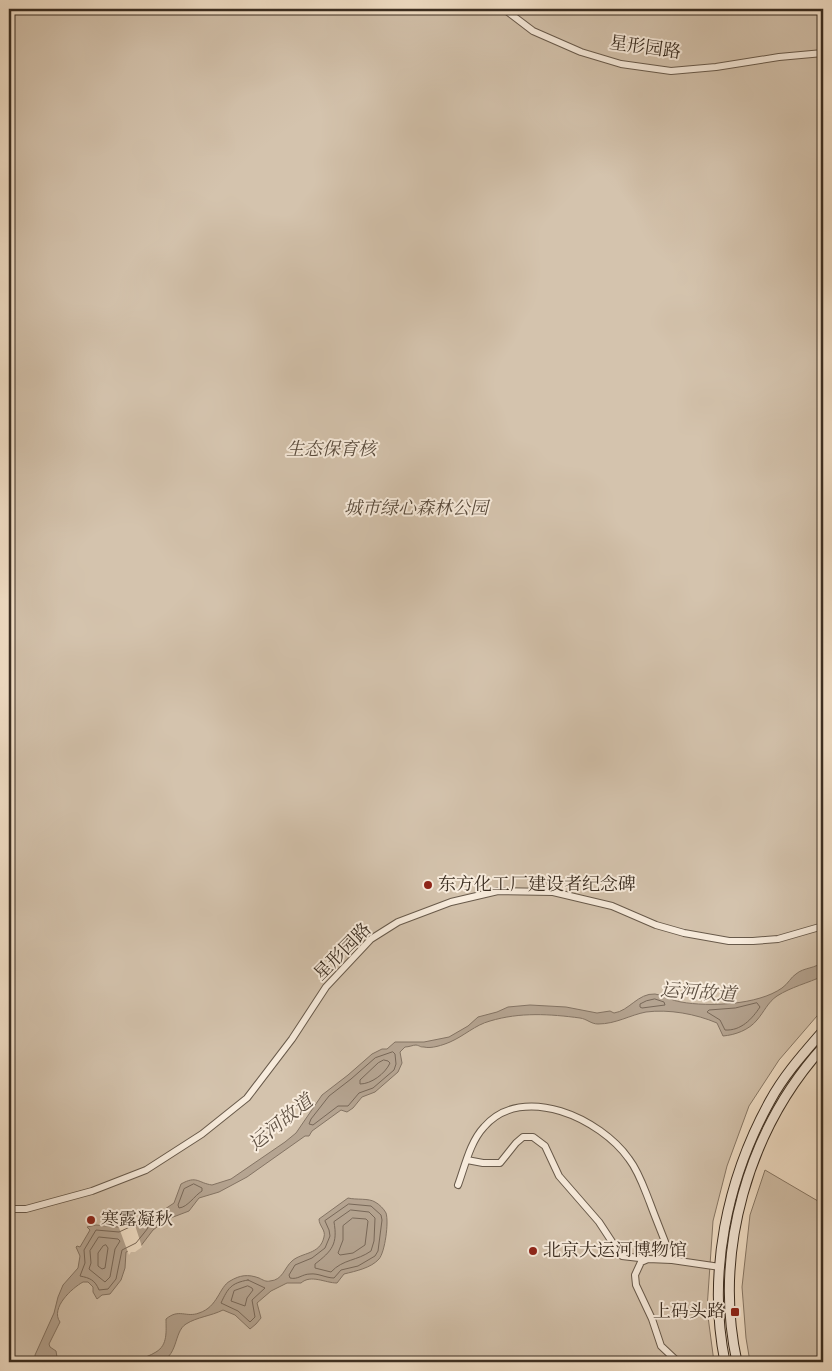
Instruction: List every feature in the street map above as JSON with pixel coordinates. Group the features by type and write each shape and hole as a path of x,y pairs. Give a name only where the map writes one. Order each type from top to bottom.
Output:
{"main road":[{"path":"725,1362 722,1348 719,1303 720,1267 726,1214 737,1175 771,1100 797,1061 823,1031"},
{"path":"737,1362 730,1315 730,1281 734,1235 743,1195 761,1143 781,1104 798,1078 823,1047"}],"street":[{"name":"星形园路","path":"504,9 533,31 580,52 621,64 663,70 716,67 779,57 823,53"},
{"name":"星形园路","path":"9,1209 26,1209 101,1188 146,1170 202,1134 247,1098 292,1039 326,987 371,939 398,922 451,902 498,891 553,892 612,906 656,925 684,933 729,941 778,938 823,926"},
{"path":"458,1185 473,1144 484,1126 501,1113 522,1107 544,1108 565,1112 589,1123 611,1138 629,1158 639,1175 672,1260"},
{"path":"467,1160 483,1163 500,1163 523,1137 533,1137 545,1146 559,1176 599,1222 622,1256 672,1260 720,1267"},
{"path":"648,1259 642,1262 637,1269 635,1275 636,1284 645,1300 662,1346 678,1362"}],"green space":[{"name":"城市绿心森林公园","path":"9,9 823,9 823,1009 779,1060 749,1106 727,1166 713,1221 707,1309 714,1362 9,1362"},
{"path":"765,1170 823,1204 823,1362 750,1362 742,1287 750,1215"}],"water":[{"path":"823,961 823,976 777,996 754,1024 742,1031 723,1036 717,1023 673,1012 646,1012 611,1023 598,1024 569,1017 524,1015 501,1018 485,1023 455,1040 441,1045 405,1047 400,1052 402,1063 398,1072 375,1092 362,1097 347,1112 341,1110 312,1131 309,1136 305,1136 247,1177 219,1192 199,1198 189,1211 168,1219 153,1230 140,1247 126,1252 125,1268 121,1280 110,1294 102,1295 97,1299 93,1292 93,1287 88,1282 83,1282 73,1289 60,1305 58,1317 60,1322 49,1344 56,1351 57,1357 62,1362 35,1362 35,1355 54,1313 63,1285 78,1268 80,1256 76,1247 80,1247 90,1230 87,1227 96,1225 118,1227 131,1221 144,1220 156,1215 174,1203 181,1184 186,1181 194,1180 212,1185 231,1179 296,1133 322,1095 372,1054 382,1049 387,1049 395,1042 424,1042 449,1037 468,1026 478,1017 508,1007 530,1005 566,1007 597,1013 610,1011 614,1013 619,1012 649,994 692,1004 747,1001 772,994 799,972"},
{"path":"348,1198 372,1201 380,1205 386,1213 385,1244 376,1262 363,1269 344,1274 337,1283 309,1279 301,1283 287,1283 271,1291 257,1303 261,1318 250,1329 235,1315 223,1310 195,1320 182,1328 172,1351 164,1360 138,1362 163,1346 166,1337 166,1319 175,1314 190,1315 205,1310 214,1302 226,1284 237,1277 248,1276 266,1281 274,1280 281,1276 289,1264 296,1258 319,1247 324,1235 319,1219"}],"pier":[{"path":"133,1219 142,1247 135,1252 131,1252 129,1255 118,1225"}],"place":[{"name":"东方化工厂建设者纪念碑","path":"428,885"},
{"name":"寒露凝秋","path":"91,1220"},
{"name":"北京大运河博物馆","path":"533,1251"},
{"name":"上码头路","path":"735,1312"}],"park label":[{"name":"生态保育核","path":"331,450"}],"water label":[{"name":"运河故道","path":"698,993"},
{"name":"运河故道","path":"281,1123"}]}
